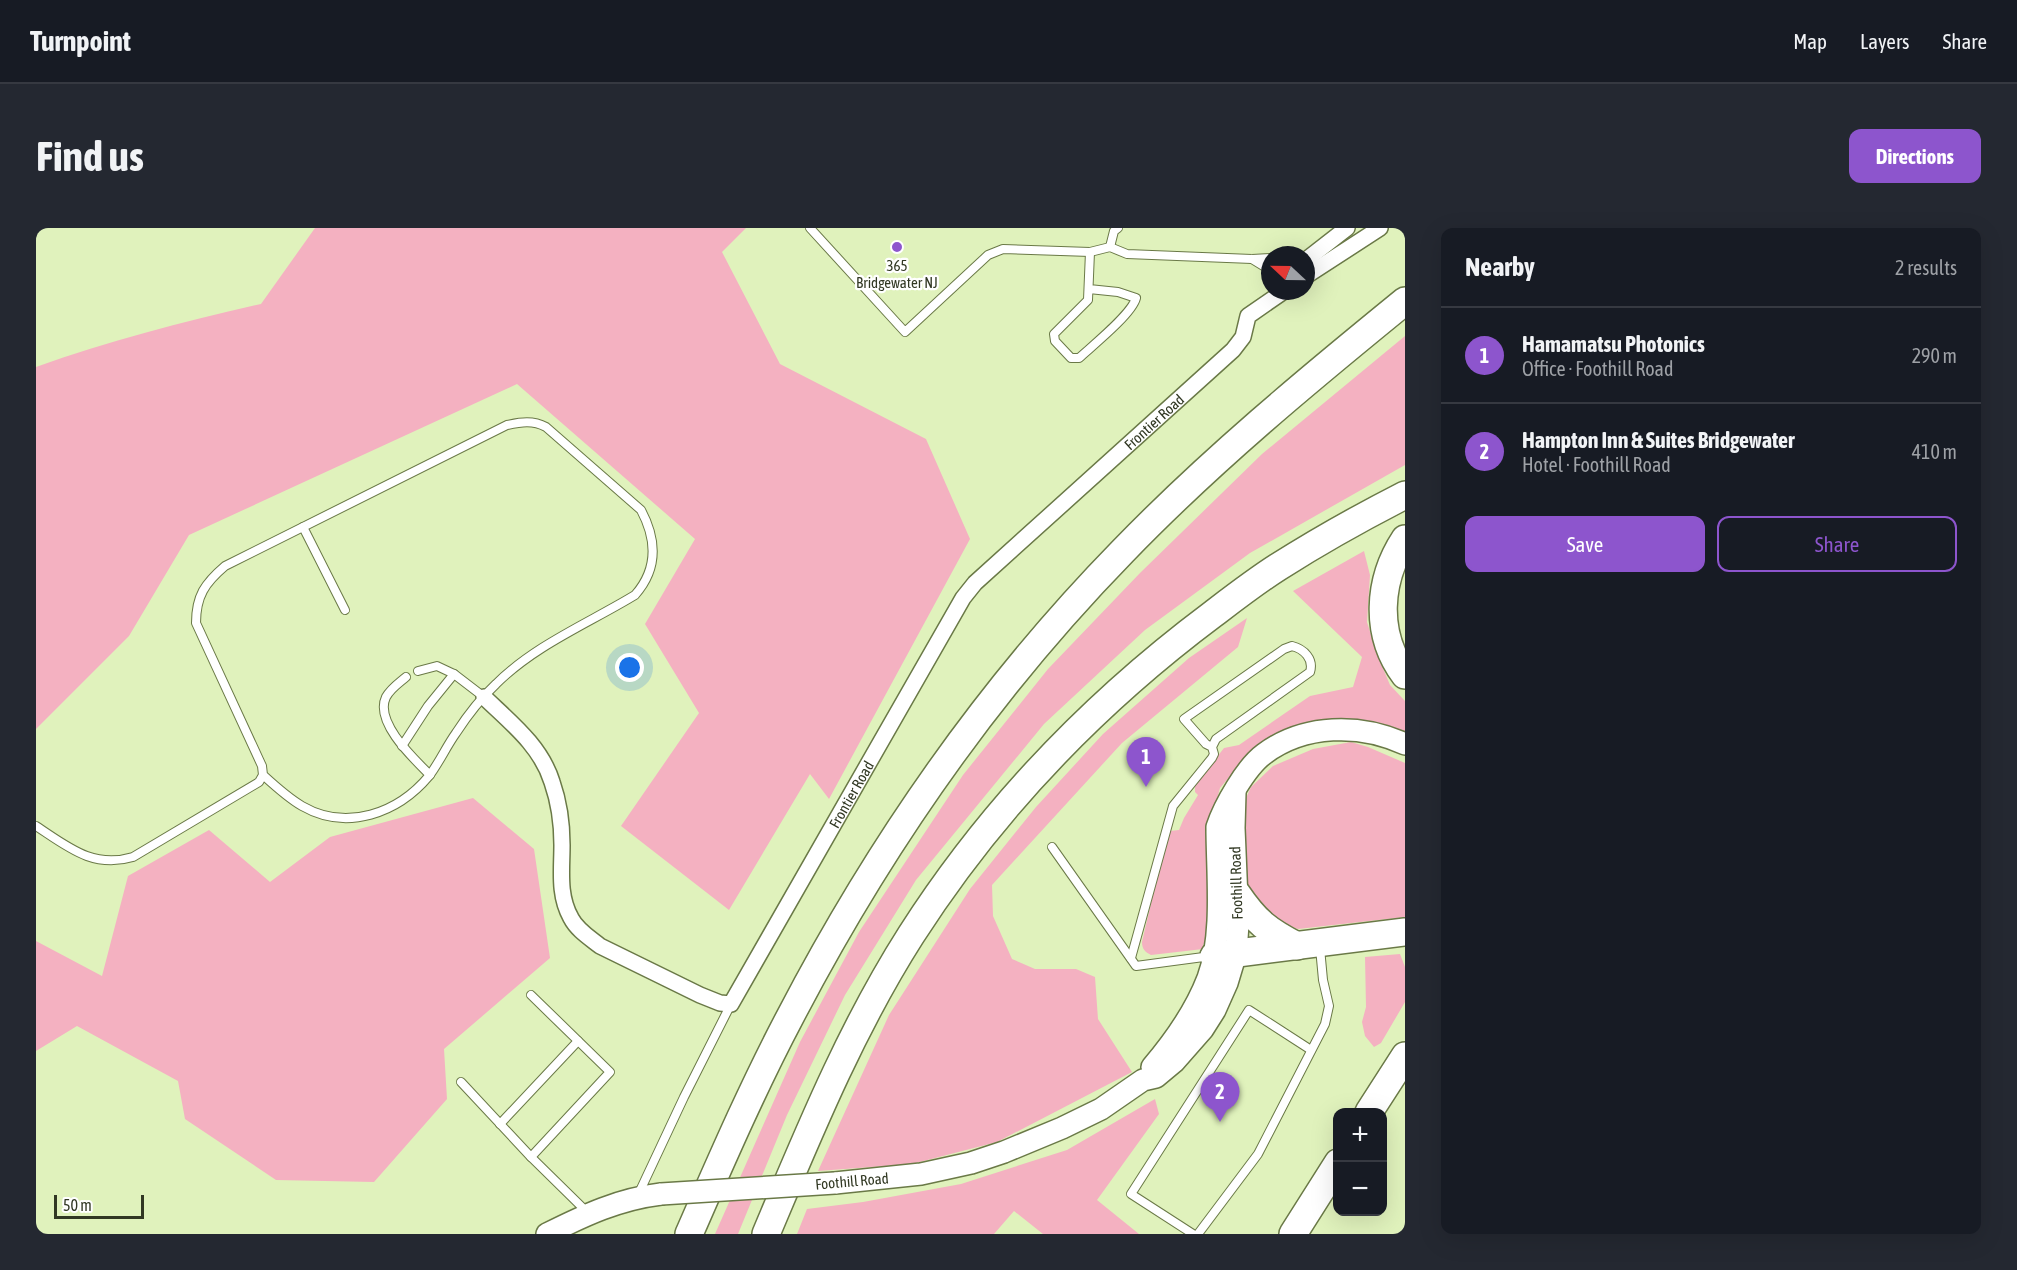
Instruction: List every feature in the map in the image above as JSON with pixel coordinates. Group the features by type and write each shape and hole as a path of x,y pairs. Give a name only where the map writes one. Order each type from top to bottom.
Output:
{"highway":[{"path":"689,1234 790,1016 846,917 879,862 933,783 1004,686 1122,551 1183,492 1239,440 1405,301"},
{"path":"766,1234 826,1094 887,974 927,910 968,853 1035,773 1110,698 1194,629 1277,567 1405,495"},
{"path":"1405,539 1385,581 1383,609 1391,648 1405,675"},
{"path":"1237,894 1258,922 1278,936 1309,945"},
{"path":"1225,954 1398,936"},
{"path":"1372,1108 1405,1056"},
{"path":"1293,1234 1333,1171"}],"street":[{"path":"1315,253 1347,228"},
{"path":"1315,270 1380,228"},
{"name":"Frontier Road","path":"731,1004 969,590 1233,350 1243,337 1248,316 1271,300"},
{"path":"484,697 517,728 541,755 552,780 560,812 563,899 571,919 600,946 700,995 720,1003 731,1004"},
{"name":"Foothill Road","path":"547,1234 588,1213 638,1197 836,1183 921,1174 1004,1152 1101,1109 1143,1080 1156,1077 1174,1062 1203,1029 1227,983 1225,954 1217,925 1217,827 1222,813 1250,768 1263,754 1300,735 1342,729 1379,734 1405,744"},
{"name":"Foothill Road","path":"1225,954 1238,924 1234,828 1235,793"}],"lane":[{"path":"810,228 905,332 988,255 1002,249 1090,252 1110,247 1127,254 1261,259"},
{"path":"1110,247 1114,229"},
{"path":"1089,289 1128,294 1136,298 1127,313 1079,358 1071,358 1055,341 1054,334 1088,300 1090,252"},
{"path":"1252,260 1261,265"},
{"path":"36,826 81,855 101,860 119,861 134,857 259,782 263,775 262,766 196,623 196,609 204,587 225,566 507,424 522,421 538,422 546,427 641,510 648,524 652,562 649,576 635,595 533,654 496,683 456,732 430,775 408,797 371,815 353,819 328,816 302,806 263,775"},
{"path":"303,527 345,610"},
{"path":"1131,957 1168,817 1179,796 1215,754 1212,747 1206,744 1184,719 1284,649 1292,646 1303,651 1312,667 1310,672 1216,739 1212,747"},
{"path":"418,671 437,666 454,674 484,697"},
{"path":"402,747 428,706 454,674"},
{"path":"406,677 392,688 385,699 384,711 402,747 430,775"},
{"path":"1052,848 1136,966 1225,954"},
{"path":"1309,945 1323,980 1329,1006 1325,1024 1258,1154 1196,1234 1131,1194 1249,1010 1311,1050"},
{"path":"531,995 610,1072 531,1156"},
{"path":"638,1197 684,1097 731,1004"},
{"path":"500,1124 578,1041"},
{"path":"461,1082 588,1213"}],"shaded area":[{"path":"315,228 746,228 722,252 780,364 926,439 970,539 829,799 810,774 729,910 621,826 699,713 645,624 695,539 517,384 189,535 129,636 36,729 36,367 148,332 261,304"},
{"path":"1405,336 1405,465 1250,553 1145,630 1044,724 916,880 845,995 787,1115 738,1234 715,1234 800,1042 859,932 963,775 1048,669 1140,573 1262,454"},
{"path":"1364,551 1370,575 1367,622 1390,685 1405,701 1405,733 1324,720 1283,733 1252,750 1220,788 1213,814 1212,913 1203,949 1151,955 1147,953 1142,942 1167,834 1170,831 1179,830 1198,795 1195,792 1195,785 1224,748 1239,745 1310,696 1353,687 1362,657 1293,591"},
{"path":"1247,618 1238,647 1122,743 992,885 993,916 1012,959 1035,969 1076,969 1095,977 1098,1019 1132,1072 997,1142 912,1164 818,1171 889,1015 970,889 1036,807 1103,734 1189,658"},
{"path":"1351,742 1405,763 1405,917 1298,929 1276,921 1242,885 1239,814 1251,787 1273,766 1313,749"},
{"path":"473,798 534,849 550,958 444,1049 447,1099 374,1182 276,1180 185,1119 178,1081 77,1026 36,1051 36,941 102,976 128,876 209,830 270,882 330,837"},
{"path":"1400,954 1405,967 1405,1002 1381,1043 1374,1047 1365,1036 1362,1022 1366,1007 1365,957"},
{"path":"1155,1099 1159,1114 1097,1200 1139,1234 1043,1234 1014,1211 994,1234 797,1234 807,1209 863,1202 961,1184 1067,1150"}],"place":[{"name":"365 Bridgewater NJ","path":"897,247"},
{"name":"Hamamatsu Photonics","path":"1146,787"},
{"name":"Hampton Inn & Suites Bridgewater","path":"1220,1122"}]}
